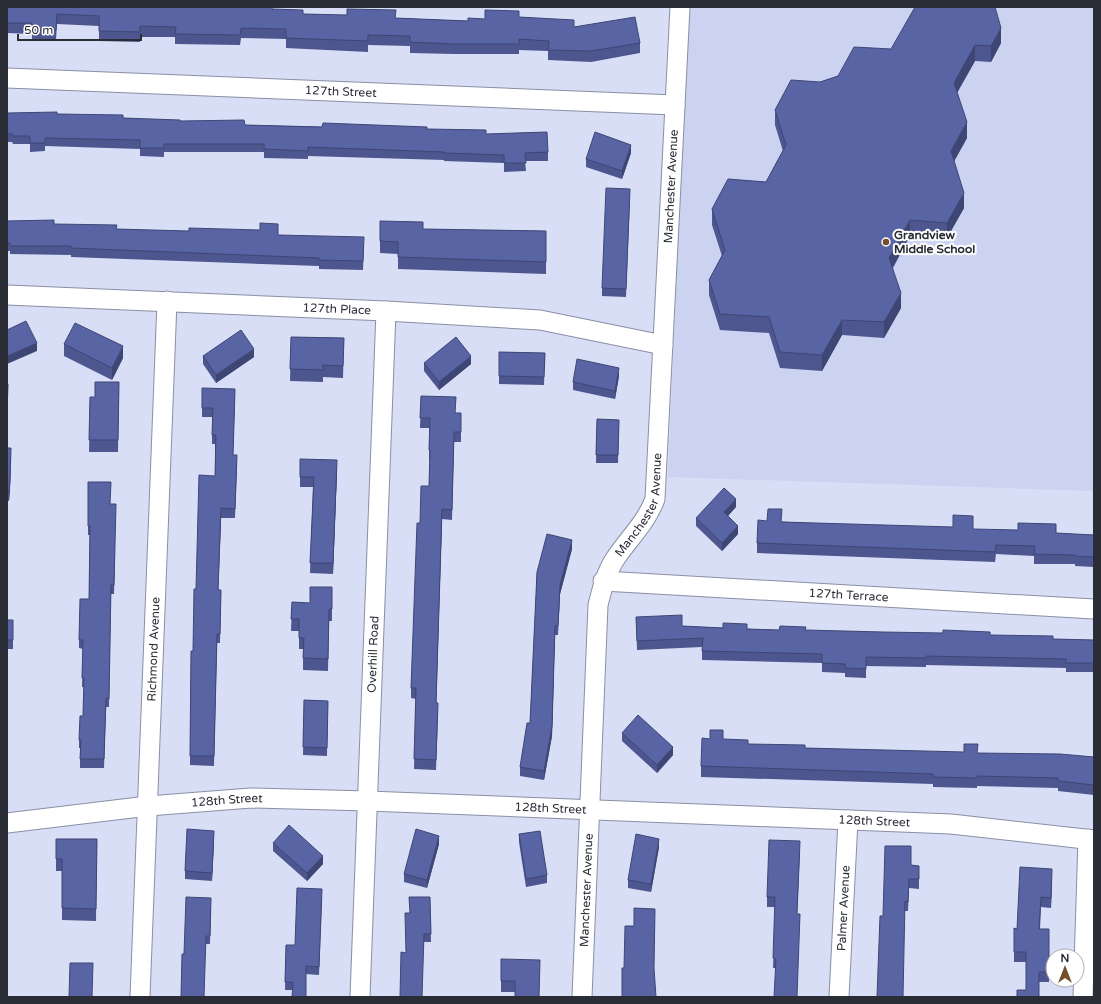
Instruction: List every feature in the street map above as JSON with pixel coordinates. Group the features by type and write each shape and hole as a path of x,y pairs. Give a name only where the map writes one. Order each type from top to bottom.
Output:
{"street":[{"name":"Manchester Avenue","path":"582,997 598,606 604,581 615,559 649,514 654,499 664,345 680,7"},
{"name":"127th Street","path":"7,78 675,105"},
{"name":"127th Place","path":"7,295 386,311 540,320 664,345"},
{"name":"Richmond Avenue","path":"140,997 167,301"},
{"name":"Overhill Road","path":"360,997 386,311"},
{"name":"127th Terrace","path":"604,581 1094,609"},
{"name":"128th Street","path":"7,822 148,806 251,798 590,809 951,824 1091,840"},
{"name":"Palmer Avenue","path":"839,997 848,820"},
{"path":"1084,997 1091,840"}],"shaded area":[{"name":"Grandview Middle School","path":"688,7 1094,7 1094,491 668,477"}],"building":[{"path":"7,7 272,7 272,9 303,10 303,14 347,15 347,9 396,10 395,18 468,21 468,18 485,19 485,10 519,11 519,17 574,20 574,27 635,17 640,43 591,51 548,50 549,41 519,39 519,44 454,44 410,42 410,36 368,35 368,41 286,38 286,29 241,28 240,35 175,34 176,27 140,26 140,32 99,31 99,16 57,14 56,30 32,29 32,23 7,23"},
{"path":"915,7 995,7 1001,28 991,46 975,45 954,83 967,122 951,151 964,193 947,223 910,220 889,258 901,293 884,322 842,320 822,355 780,352 769,317 720,314 709,280 725,250 712,209 728,179 766,182 786,145 775,110 791,80 820,82 838,76 854,47 891,49"},
{"path":"57,112 57,114 123,115 123,118 180,121 244,120 245,125 322,127 323,123 427,127 427,129 486,130 486,134 547,132 548,152 525,153 526,163 504,163 504,155 308,147 308,151 264,149 264,144 164,144 164,148 140,148 140,140 45,138 45,143 30,143 30,136 13,136 12,134 7,134 7,113"},
{"path":"595,132 631,145 622,171 586,159"},
{"path":"606,188 630,189 626,289 602,288"},
{"path":"54,220 54,224 117,225 116,229 189,231 189,228 260,230 260,223 278,224 278,235 364,237 363,261 71,248 71,246 10,246 10,243 7,243 7,221"},
{"path":"380,221 423,222 423,229 546,231 546,262 398,257 398,242 380,241"},
{"path":"26,321 37,343 7,356 7,330"},
{"path":"75,323 123,346 112,368 64,344"},
{"path":"241,330 254,349 216,375 203,356"},
{"path":"291,337 344,338 343,366 323,365 323,370 290,369"},
{"path":"456,337 471,356 439,382 424,363"},
{"path":"499,352 545,353 544,377 499,376"},
{"path":"577,359 619,368 615,391 573,382"},
{"path":"95,382 119,382 118,440 89,440 90,397 95,397"},
{"path":"7,384 8,384 7,413"},
{"path":"202,388 235,389 233,455 237,455 235,509 221,508 218,590 221,590 220,634 217,634 214,756 190,756 191,651 193,651 194,589 196,589 199,475 215,476 216,435 212,435 213,408 202,408"},
{"path":"421,396 456,397 455,413 461,413 461,432 454,432 452,510 442,509 436,703 438,703 436,760 414,759 416,688 411,688 417,523 420,523 421,486 429,486 430,418 420,418"},
{"path":"597,419 619,420 618,455 596,455"},
{"path":"7,448 11,448 9,492 7,492"},
{"path":"300,459 337,460 333,563 310,563 314,477 300,477"},
{"path":"88,482 111,482 110,504 116,504 114,585 111,585 109,699 106,698 104,759 80,759 80,716 83,716 84,678 82,678 83,640 79,640 80,599 89,599 90,526 88,526"},
{"path":"724,488 736,499 724,512 738,526 722,543 696,518"},
{"path":"768,509 782,509 781,522 953,527 953,515 973,516 973,529 1018,530 1018,523 1056,524 1056,533 1094,535 1094,557 1034,554 1035,546 996,545 995,552 757,543 758,520 767,521"},
{"path":"547,534 572,540 560,585 558,626 555,626 552,726 544,771 520,767 527,723 530,723 537,572"},
{"path":"310,587 332,587 332,609 329,609 328,659 303,658 304,638 299,638 299,619 291,619 292,602 310,603"},
{"path":"682,615 682,626 723,628 723,623 747,624 747,629 779,630 780,626 806,627 805,630 883,632 943,633 943,630 990,632 990,635 1053,636 1053,639 1094,640 1094,663 1066,663 1066,659 926,656 926,658 866,657 866,669 845,668 845,664 822,663 822,654 702,651 703,638 637,641 636,617"},
{"path":"7,620 13,620 13,640 7,640"},
{"path":"304,700 328,701 327,748 303,747"},
{"path":"638,715 673,747 657,765 622,733"},
{"path":"710,730 723,730 723,739 748,740 748,744 805,745 805,748 964,752 964,744 978,744 977,753 1060,754 1094,757 1094,785 1058,781 1058,778 977,776 977,778 933,777 933,774 701,766 702,738 710,739"},
{"path":"289,825 323,856 307,873 273,843"},
{"path":"187,829 214,831 212,873 185,871"},
{"path":"416,829 439,836 427,880 404,874"},
{"path":"540,831 547,875 526,879 519,834"},
{"path":"636,834 659,839 651,884 628,880"},
{"path":"56,839 97,839 96,909 62,908 62,859 56,859"},
{"path":"769,840 800,841 797,914 800,914 797,997 774,997 776,959 773,958 775,897 767,897"},
{"path":"885,846 911,846 911,865 919,866 919,879 909,879 908,902 905,901 903,997 877,997 880,916 883,916"},
{"path":"1020,867 1052,869 1051,898 1041,897 1039,929 1049,929 1049,948 1045,948 1045,972 1039,972 1039,997 1017,997 1017,990 1026,990 1026,952 1014,952 1014,928 1017,929"},
{"path":"297,888 322,889 319,967 306,966 306,997 292,997 293,982 285,982 286,945 295,945"},
{"path":"186,897 211,898 210,936 206,936 204,997 181,997"},
{"path":"409,897 430,897 431,934 424,934 422,997 400,997 401,952 406,953 405,913 410,913"},
{"path":"634,908 655,909 654,968 656,997 622,997 622,968 624,968 625,926 634,926"},
{"path":"501,959 540,960 539,997 515,997 515,981 501,981"},
{"path":"70,963 93,963 92,997 69,997"}],"place":[{"name":"Grandview Middle School","path":"886,242"}]}
